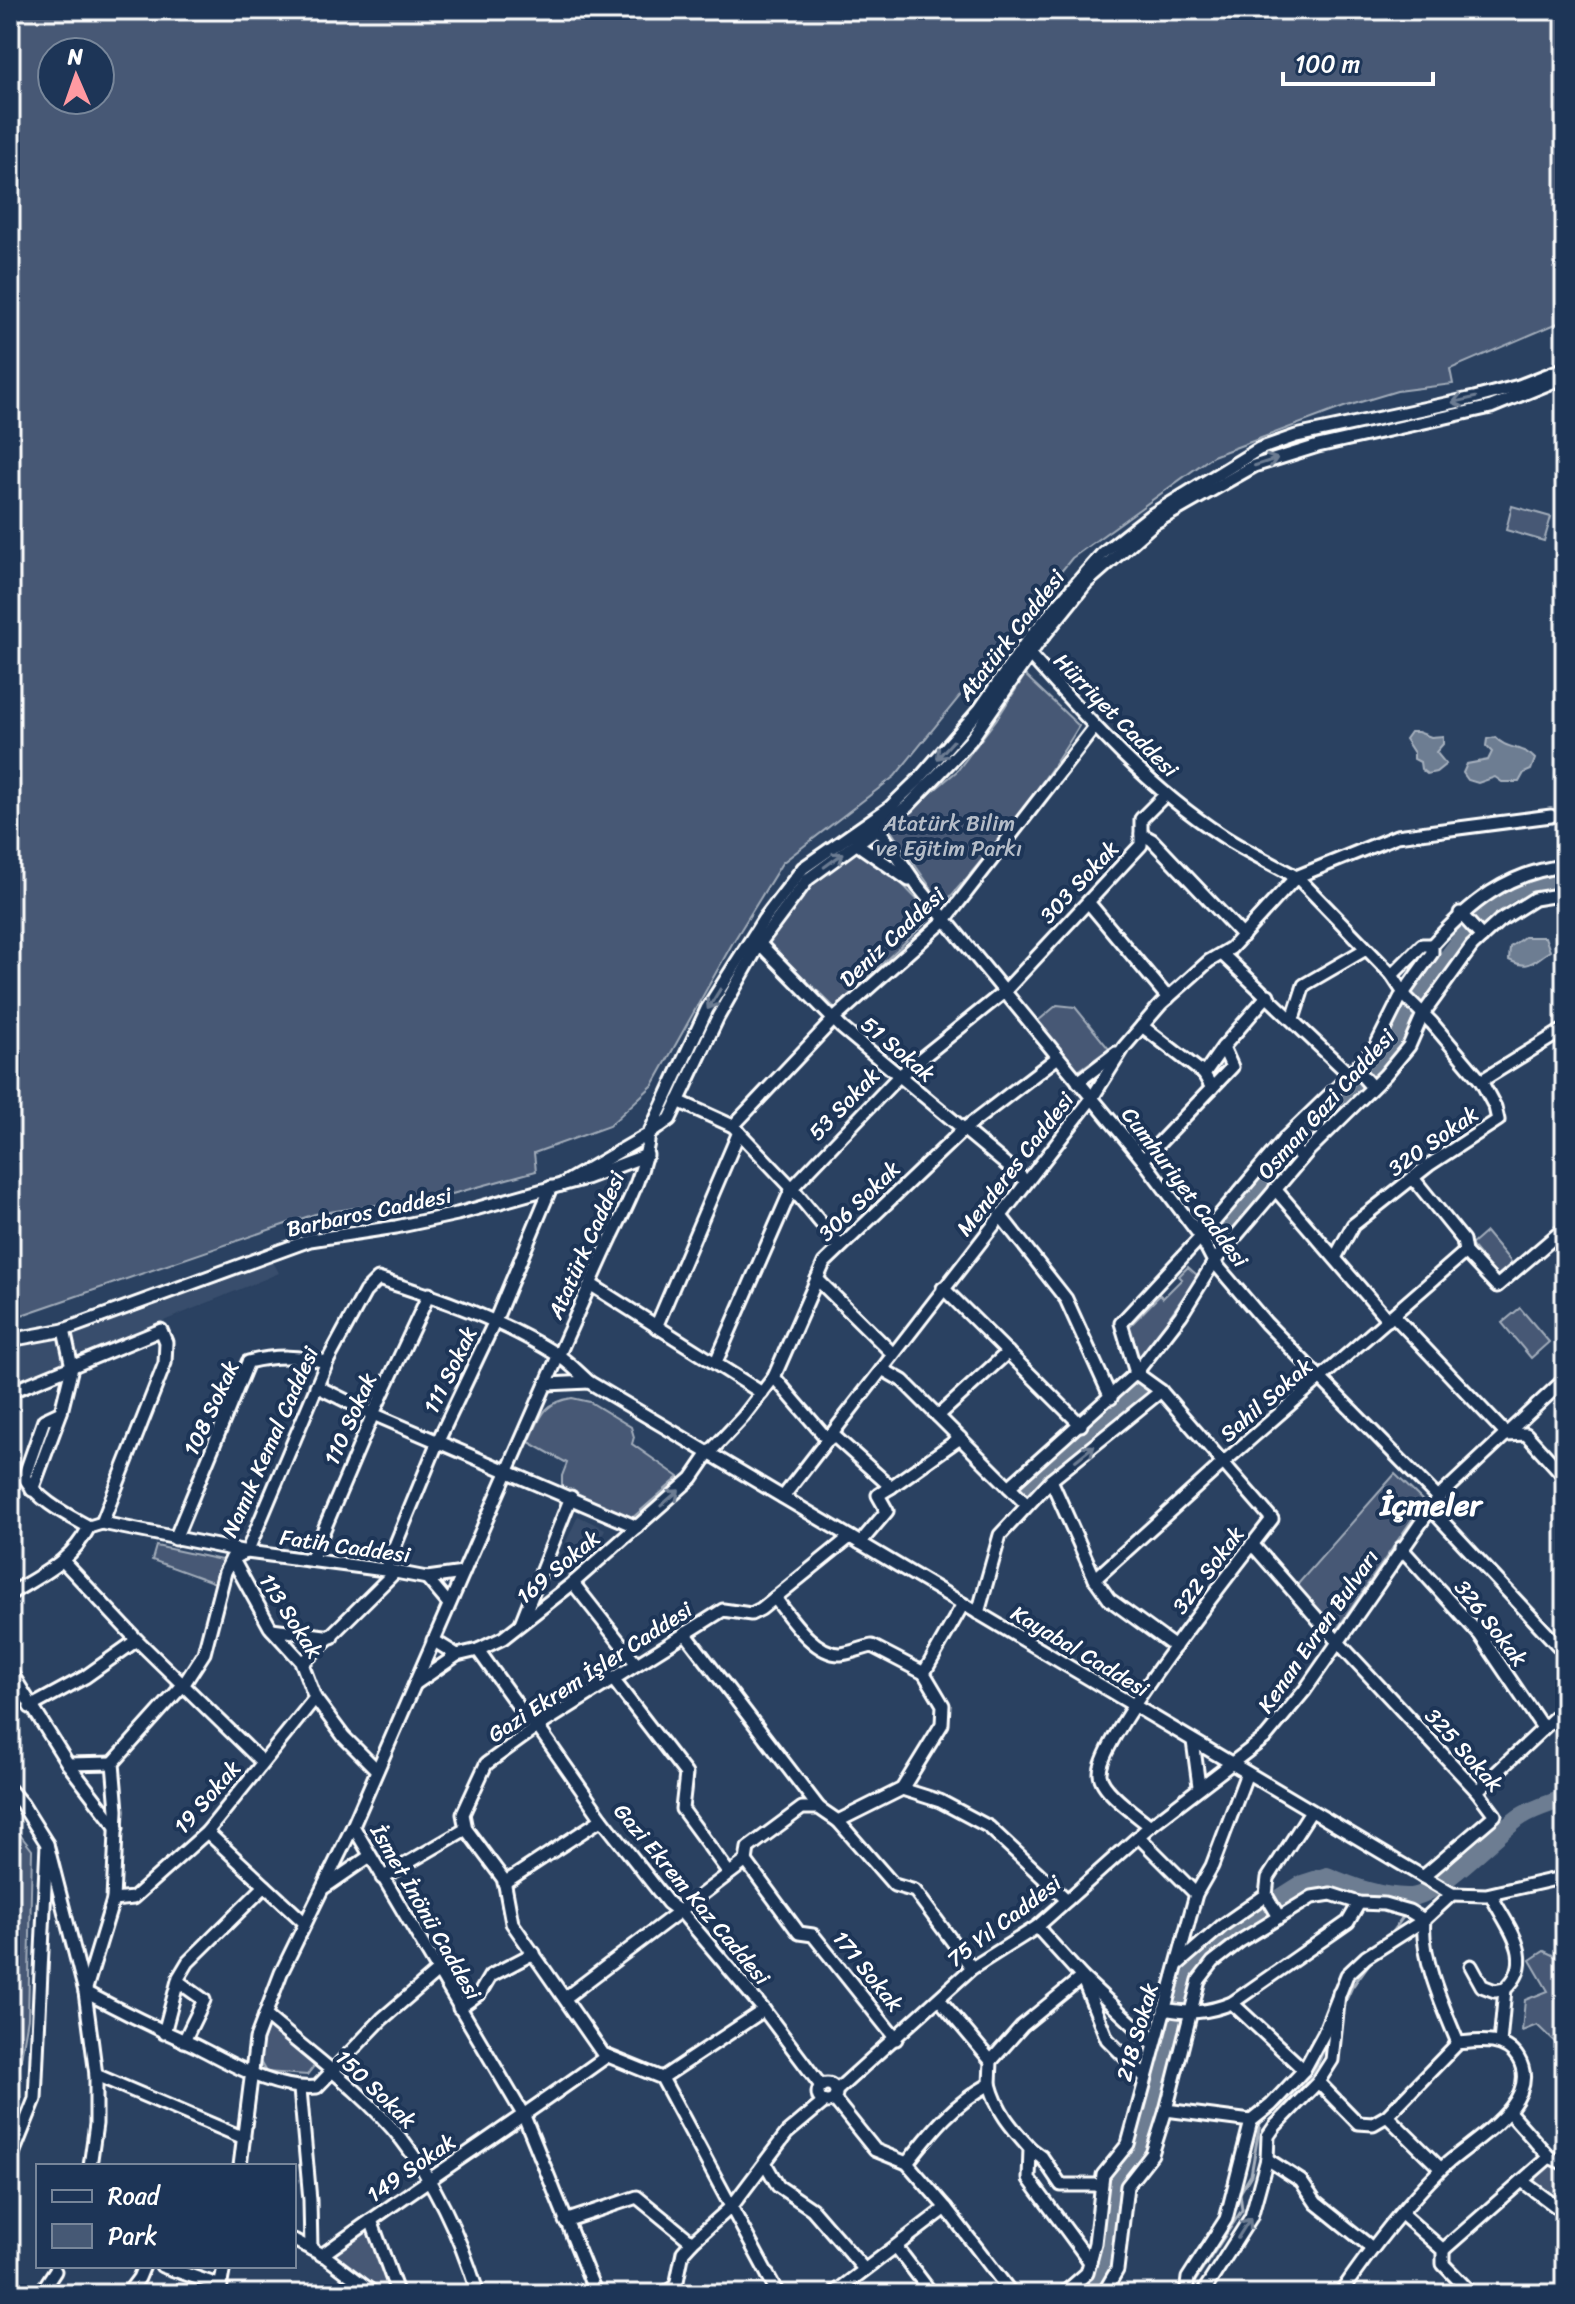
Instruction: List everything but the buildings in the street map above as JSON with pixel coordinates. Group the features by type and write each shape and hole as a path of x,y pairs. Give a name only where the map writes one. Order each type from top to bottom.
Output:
{"street":[{"name":"Atatürk Caddesi","path":"556,1186 670,1119 756,940 808,879 857,844 961,733 1029,638 1103,553 1150,516 1259,449 1296,436 1474,398 1519,386 1565,368"},
{"name":"Atatürk Caddesi","path":"553,1371 640,1177 649,1134 707,1009 803,868 856,830 875,824 908,806 970,741 1030,655 1087,582 1154,523 1254,466 1318,446 1491,407 1565,377"},
{"name":"Hürriyet Caddesi","path":"1030,655 1094,728 1166,794 1222,835 1297,878 1366,949"},
{"name":"Deniz Caddesi","path":"656,1327 736,1129 835,1018 945,920 1094,728"},
{"name":"303 Sokak","path":"1004,992 1141,845 1141,819 1166,794"},
{"path":"1297,878 1397,836 1551,816"},
{"name":"Cumhuriyet Caddesi","path":"875,824 917,885 1143,1160 1201,1237 1214,1262 1266,1323 1438,1498"},
{"path":"856,830 857,844"},
{"path":"1141,834 1152,840 1243,936"},
{"name":"Cumhuriyet Caddesi","path":"857,844 917,885"},
{"path":"1392,975 1422,945 1432,945 1500,884 1524,874 1565,866"},
{"name":"Menderes Caddesi","path":"783,1497 1092,1098 1124,1047 1168,998 1243,936 1297,878"},
{"name":"Osman Gazi Caddesi","path":"1009,1487 1136,1373 1181,1315 1214,1262 1275,1189 1293,1148 1370,1085 1409,1046 1420,1011 1479,934 1534,899 1565,894"},
{"path":"1088,902 1168,998"},
{"path":"1462,916 1479,934"},
{"name":"51 Sokak","path":"756,940 898,1077 1026,1181"},
{"path":"978,1613 1000,1535 1051,1480 1161,1391 1136,1373 1121,1323 1201,1237 1293,1148 1376,1046 1432,953 1432,945"},
{"path":"1293,1019 1304,985 1366,949"},
{"name":"320 Sokak","path":"1336,1256 1353,1225 1413,1178 1498,1120 1495,1107 1481,1081 1405,996 1392,975 1366,949"},
{"path":"1222,954 1370,1085"},
{"name":"53 Sokak","path":"792,1188 898,1077 1004,992"},
{"path":"1204,1074 1268,995"},
{"path":"1142,1026 1204,1074 1212,1088"},
{"path":"1481,1081 1560,1032 1565,1033"},
{"path":"1078,1082 1124,1047"},
{"path":"1143,1160 1232,1067 1223,1047"},
{"name":"306 Sokak","path":"709,1453 774,1377 824,1263 964,1129 1058,1057"},
{"path":"678,1101 736,1129 792,1188 840,1246"},
{"name":"Barbaros Caddesi","path":"10,1340 64,1330 310,1240 457,1214 586,1178 647,1155"},
{"path":"1413,1178 1463,1240 1465,1252 1497,1286 1565,1228"},
{"name":"111 Sokak","path":"390,1571 438,1441 556,1186"},
{"path":"716,1362 792,1188"},
{"path":"1275,1189 1390,1317 1507,1435 1526,1434 1565,1477"},
{"path":"1000,1215 1066,1299 1111,1398"},
{"name":"Sahil Sokak","path":"1095,1579 1465,1252"},
{"name":"Namık Kemal Caddesi","path":"113,1763 184,1684 204,1653 225,1572 232,1558 247,1552 327,1362 365,1292 378,1279 429,1294 495,1321 558,1355 589,1382"},
{"path":"817,1279 888,1361 898,1367 903,1381 1026,1504"},
{"path":"590,1284 762,1393"},
{"path":"943,1288 1081,1425"},
{"name":"110 Sokak","path":"311,1560 373,1414 429,1294"},
{"path":"10,1594 63,1561 79,1545 89,1527 51,1506 32,1490 24,1477 44,1420 61,1412 71,1365 64,1330"},
{"path":"10,1392 161,1330 166,1342 165,1363 102,1523"},
{"path":"938,1416 1008,1352"},
{"name":"108 Sokak","path":"175,1539 248,1362 271,1356 306,1357 327,1362"},
{"name":"İsmet İnönü Caddesi","path":"553,1371 448,1603 353,1826 524,2116 596,2294"},
{"path":"774,1377 830,1437 891,1487 960,1438"},
{"path":"547,1384 589,1382"},
{"name":"Kayabal Caddesi","path":"589,1382 1450,1892"},
{"path":"316,1386 373,1414 637,1527"},
{"name":"Kenan Evren Bulvarı","path":"1231,1763 1266,1737 1305,1690 1438,1498 1563,1386"},
{"name":"322 Sokak","path":"1133,1705 1272,1519 1161,1391"},
{"name":"169 Sokak","path":"413,1686 457,1655 478,1650 503,1638 521,1624 573,1583 692,1478 709,1453"},
{"path":"1051,1480 1095,1579 1109,1599 1175,1647"},
{"name":"Gazi Ekrem İşler Caddesi","path":"466,1829 463,1814 486,1764 612,1678 723,1610 751,1614 775,1598 855,1540 887,1511 878,1495 891,1487"},
{"path":"521,1624 571,1497"},
{"path":"1430,1508 1565,1653"},
{"name":"Fatih Caddesi","path":"89,1527 102,1523 247,1552 427,1578 463,1573"},
{"name":"325 Sokak","path":"1252,1544 1338,1642 1477,1791 1495,1815 1423,1877"},
{"name":"326 Sokak","path":"1401,1548 1480,1635 1543,1728"},
{"name":"113 Sokak","path":"232,1558 272,1629 302,1664 315,1698 344,1737 377,1770"},
{"path":"63,1561 137,1640 262,1762"},
{"path":"302,1664 332,1637 390,1571"},
{"name":"Fatih Caddesi","path":"427,1578 448,1603"},
{"path":"573,1583 636,1663"},
{"path":"775,1598 802,1633 818,1645 840,1654 872,1646 924,1673 943,1705 942,1724 902,1789 838,1821"},
{"path":"924,1673 963,1604"},
{"path":"272,1629 332,1637"},
{"path":"685,1633 819,1808 838,1821 894,1885 915,1891 972,1968"},
{"path":"30,1707 85,1677 137,1640"},
{"path":"433,1640 457,1655"},
{"name":"Gazi Ekrem Kaz Caddesi","path":"478,1650 668,1903 679,1911 764,2010 821,2086 831,2085 831,2097"},
{"path":"10,1671 68,1764 117,1828"},
{"path":"612,1678 686,1774 682,1809 729,1873"},
{"name":"19 Sokak","path":"113,1900 133,1898 207,1832 315,1698"},
{"path":"1133,1705 1101,1764 1100,1777 1108,1790 1150,1826"},
{"path":"1477,1791 1565,1708"},
{"path":"1193,1741 1199,1786"},
{"path":"68,1764 113,1763 117,1828 113,1900 85,1992"},
{"name":"75 Yıl Caddesi","path":"663,2294 679,2290 683,2252 732,2206 787,2133 831,2097 972,1968 1037,1927 1150,1826 1231,1763"},
{"name":"218 Sokak","path":"1063,2294 1087,2273 1095,2243 1103,2175 1128,2144 1196,1894 1212,1866 1247,1773"},
{"path":"902,1789 940,1801 989,1827 1067,1900"},
{"path":"10,1790 47,1844 85,1992 96,2075 96,2124 91,2164"},
{"path":"565,1998 746,1861 748,1848 802,1808 819,1808"},
{"path":"1279,1917 1266,1895 1268,1878 1311,1811"},
{"path":"504,1883 602,1819"},
{"path":"240,2164 256,2039 305,1923 353,1826"},
{"path":"382,1878 466,1829 504,1883 512,1923 603,2054 662,2078 778,2294"},
{"path":"207,1832 305,1923"},
{"path":"1139,1837 1196,1894"},
{"path":"10,2161 35,2099 47,1844"},
{"path":"322,1890 346,1870 370,1856"},
{"name":"171 Sokak","path":"746,1861 799,1933 813,1935 896,2039"},
{"path":"1186,2294 1188,2278 1226,2219 1251,2121 1304,2070 1324,2033 1347,1975 1368,1956 1424,1920 1450,1892 1486,1895 1565,1877"},
{"path":"164,2033 188,1962 265,1886"},
{"path":"1103,2294 1117,2270 1127,2186 1152,2154 1199,1980 1213,1962 1240,1941 1312,1897 1331,1894 1359,1903 1384,1904 1409,1911 1424,1920"},
{"path":"1178,1964 1223,1925 1266,1895"},
{"path":"1493,1899 1520,1949 1519,1972 1505,1989 1500,2043"},
{"path":"1164,2009 1189,2014 1232,2003 1348,1922 1359,1903"},
{"path":"1424,1920 1422,1936 1458,2043"},
{"path":"1037,1927 1082,1977 1154,2044"},
{"path":"459,2008 480,1993 490,1976 534,1953"},
{"path":"1471,1966 1486,1989 1505,1989"},
{"path":"85,1992 250,2073 300,2089 317,2087 382,2019 439,1970"},
{"path":"1082,1977 1022,2026 991,2061 990,2084 1004,2121 1042,2157 1061,2185 1101,2185"},
{"path":"1082,1977 1107,2039 1145,2077"},
{"path":"179,1982 204,2000 184,2041"},
{"path":"1202,2294 1251,2217 1267,2159 1268,2136 1318,2082 1332,2060 1339,1993"},
{"path":"939,1999 991,2061"},
{"path":"1232,2003 1304,2070"},
{"path":"662,2078 764,2010"},
{"name":"150 Sokak","path":"265,2015 367,2102 402,2141 453,2225 478,2294"},
{"path":"1318,2082 1358,2123 1373,2124 1387,2116 1458,2043 1480,2041 1505,2044 1518,2057 1524,2071 1521,2092 1510,2113 1441,2169 1372,2248 1340,2294"},
{"name":"149 Sokak","path":"317,2252 371,2220 607,2056"},
{"path":"96,2075 244,2138"},
{"path":"907,2163 964,2098 990,2084"},
{"path":"300,2089 317,2252"},
{"path":"831,2097 875,2150 907,2163 1012,2294"},
{"path":"1166,2110 1251,2121"},
{"path":"1510,2113 1549,2157 1565,2164"},
{"path":"1387,2116 1441,2169"},
{"path":"1030,2148 1029,2179 1090,2262"},
{"path":"1443,2250 1549,2157"},
{"path":"1267,2159 1301,2181 1316,2203 1372,2248"},
{"path":"765,2163 778,2186 812,2209 864,2269"},
{"path":"1522,2181 1565,2213"},
{"path":"565,2221 637,2197 692,2242"},
{"path":"833,2294 946,2208"},
{"path":"1402,2214 1443,2250 1443,2264 1472,2294"},
{"path":"371,2220 396,2289 394,2294"},
{"path":"296,2241 317,2252 375,2294"},
{"path":"897,2248 932,2294"},
{"path":"127,2294 143,2268"},
{"path":"167,2268 220,2290 224,2268"},
{"path":"40,2294 55,2271"},
{"path":"351,2294 360,2283"}],"shaded area":[{"path":"1410,732 1431,737 1443,736 1443,744 1436,752 1446,764 1436,772 1427,774 1421,769 1420,762 1414,759 1414,753 1405,739"},
{"path":"1495,737 1535,759 1531,770 1524,773 1519,782 1502,782 1495,777 1478,783 1468,780 1463,773 1467,764 1488,760 1492,752 1486,746 1487,739"},
{"path":"1524,937 1545,937 1550,951 1527,965 1509,960 1510,947"},
{"path":"273,1262 279,1273 10,1385 10,1350 132,1315"},
{"path":"578,1516 605,1529 597,1546 593,1544 589,1553 566,1542"}],"green space":[{"path":"10,10 1565,10 1565,320 1450,369 1453,384 1397,391 1344,407 1213,456 1072,558 895,776 782,863 732,944 653,1085 609,1126 534,1153 536,1171 452,1194 315,1214 10,1319"},
{"path":"1512,506 1551,517 1544,541 1506,530"},
{"name":"Atatürk Bilim ve Eğitim Parkı","path":"1025,675 1079,726 1015,819 943,905 889,828 957,771 999,716"},
{"path":"858,851 899,881 933,916 835,1008 767,942 809,886"},
{"path":"1057,1005 1075,1007 1109,1049 1078,1071 1038,1021"},
{"path":"1486,1232 1512,1263 1497,1276 1471,1245"},
{"path":"1188,1267 1198,1276 1168,1319 1171,1322 1167,1327 1164,1325 1138,1364 1126,1330 1160,1295 1163,1298 1182,1279 1179,1276"},
{"path":"1520,1308 1549,1342 1531,1358 1502,1323"},
{"path":"572,1398 590,1402 631,1427 634,1437 632,1444 679,1477 631,1519 567,1491 562,1486 562,1476 567,1463 529,1442 544,1412 554,1403"},
{"path":"1395,1474 1424,1502 1337,1629 1297,1585"},
{"path":"156,1546 226,1561 218,1584 152,1560"},
{"path":"10,1822 32,1850 28,2018 10,2121"},
{"path":"1544,1951 1565,1961 1565,2052 1537,2025 1522,2031 1525,2000 1548,1991 1530,1960"},
{"path":"268,2025 314,2066 307,2075 266,2072 258,2058"},
{"path":"1549,2157 1565,2164 1565,2213 1522,2181"},
{"path":"368,2229 390,2290 386,2294 332,2254"}],"waterway":[{"path":"1220,1234 1276,1162 1388,1054 1402,1019 1481,913 1511,892 1565,879"},
{"path":"1023,1489 1145,1388"},
{"path":"1086,2294 1102,2272 1114,2186 1143,2138 1186,1976 1211,1942 1302,1884 1327,1876 1379,1894 1400,1897 1422,1894 1436,1887 1520,1817 1565,1798"},
{"path":"1413,1903 1419,1895"},
{"path":"1387,1939 1403,1917"},
{"path":"1342,2009 1352,1987 1373,1958"},
{"path":"1192,2294 1193,2284 1242,2210 1240,2193 1251,2175 1260,2123 1313,2075 1330,2035"}],"district":[{"name":"İçmeler","path":"1431,1505"}]}
